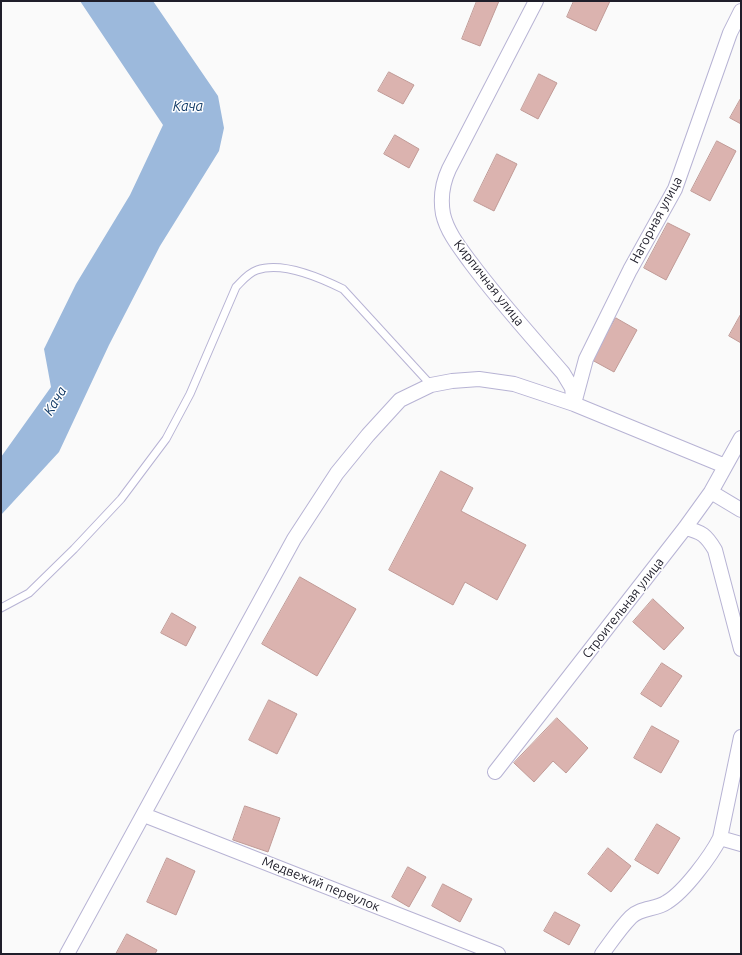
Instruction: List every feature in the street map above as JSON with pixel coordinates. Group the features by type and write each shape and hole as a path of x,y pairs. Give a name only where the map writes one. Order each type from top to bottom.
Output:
{"street":[{"name":"Кирпичная улица","path":"536,1 449,169 443,183 441,196 443,215 454,240 486,284 563,373 572,388 574,404"},
{"name":"Нагорная улица","path":"574,404 586,359 630,270 675,189 730,33 741,12"},
{"path":"67,954 294,539 336,474 368,435 400,400 431,385 452,381 479,380 514,384 574,404 725,466"},
{"name":"Строительная улица","path":"495,772 685,528 711,492 741,438"},
{"path":"711,492 741,510"},
{"path":"685,528 700,531 708,539 715,550 741,649"},
{"path":"602,954 630,918 640,910 666,903 675,896 713,853 720,838 741,737"},
{"name":"Медвежий переулок","path":"144,814 498,954"},
{"path":"720,838 741,844"}],"lane":[{"path":"1,608 29,593 74,549 121,499 166,439 190,394 236,287 244,278 257,270 271,268 293,270 328,281 343,289 431,385"}],"water":[{"name":"Кача","path":"80,1 153,1 218,96 224,128 219,151 160,246 109,345 59,452 1,515 1,457 51,387 44,349 76,284 130,195 163,125"}],"building":[{"path":"477,1 499,1 480,46 462,39"},
{"path":"574,1 610,1 596,31 567,17"},
{"path":"389,72 414,85 403,104 378,91"},
{"path":"539,74 557,83 538,119 521,110"},
{"path":"741,98 741,124 730,118"},
{"path":"395,135 419,149 409,168 384,154"},
{"path":"717,141 736,151 710,201 691,191"},
{"path":"497,154 517,164 494,211 474,201"},
{"path":"668,223 690,234 666,280 644,268"},
{"path":"741,314 741,343 729,336"},
{"path":"616,318 637,330 614,372 592,360"},
{"path":"441,471 473,488 461,511 526,545 497,600 465,582 453,605 389,570"},
{"path":"300,577 356,609 317,676 262,644"},
{"path":"653,599 684,628 664,650 633,622"},
{"path":"172,613 196,627 186,646 161,633"},
{"path":"662,663 682,676 661,707 641,694"},
{"path":"269,700 297,714 277,754 249,740"},
{"path":"557,718 588,748 566,773 553,761 534,782 514,763"},
{"path":"652,726 679,741 661,773 634,758"},
{"path":"245,806 280,818 268,852 233,840"},
{"path":"657,824 680,838 658,874 635,860"},
{"path":"608,848 631,866 611,892 588,874"},
{"path":"167,858 195,871 176,915 147,902"},
{"path":"408,867 426,877 409,907 392,897"},
{"path":"443,884 472,899 460,922 432,906"},
{"path":"555,912 580,925 569,945 544,931"},
{"path":"127,934 157,950 155,954 116,954"}]}
